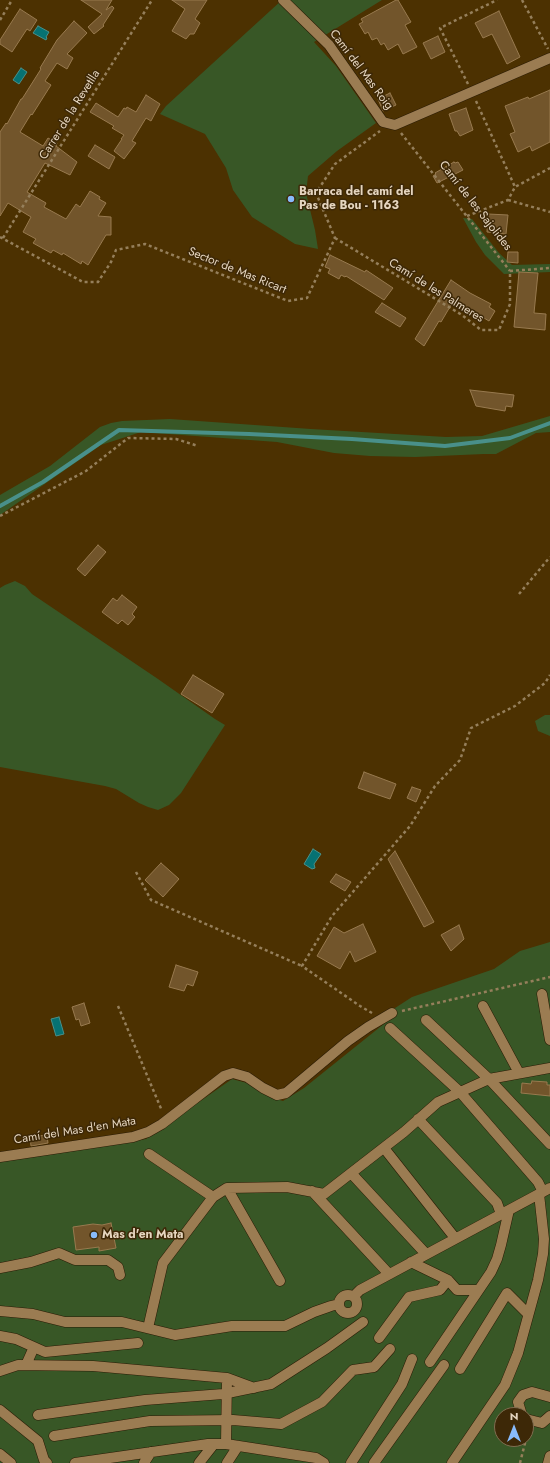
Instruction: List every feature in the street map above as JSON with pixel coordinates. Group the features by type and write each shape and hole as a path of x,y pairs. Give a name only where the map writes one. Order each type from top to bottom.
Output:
{"street":[{"name":"Camí del Mas Roig","path":"284,0 329,45 389,123"},
{"path":"389,123 550,58"},
{"path":"542,994 550,1040"},
{"path":"483,1006 519,1073"},
{"name":"Camí del Mas d'en Mata","path":"0,1157 133,1138 148,1132 224,1076 233,1073 247,1077 263,1088 277,1095 286,1093 348,1041 387,1016"},
{"path":"426,1020 489,1079 550,1144"},
{"path":"390,1028 460,1092 538,1182 544,1191 543,1254 518,1353 505,1385 452,1463"},
{"path":"148,1328 163,1263 213,1197 227,1188 287,1187 324,1194 384,1148 438,1102 489,1079 550,1068"},
{"path":"418,1120 505,1212 501,1246 491,1272 430,1362"},
{"path":"384,1148 455,1238"},
{"path":"149,1154 213,1197"},
{"path":"351,1173 426,1254"},
{"path":"227,1188 280,1281"},
{"path":"0,1311 32,1314 65,1322 122,1322 175,1335 232,1326 285,1326 314,1312 335,1305 340,1299 351,1295 354,1296 360,1290 544,1191"},
{"path":"312,1192 389,1274"},
{"path":"0,1268 31,1262 59,1253 75,1260 108,1260 118,1267 120,1275"},
{"path":"411,1262 448,1280 457,1290 478,1290"},
{"path":"379,1338 409,1297 440,1290 448,1280"},
{"path":"460,1368 507,1293 528,1314"},
{"path":"335,1305 343,1312 351,1313 356,1308 356,1300 354,1296"},
{"path":"38,1415 145,1400 227,1394 271,1384 327,1348 363,1322"},
{"path":"0,1336 16,1339 45,1352 138,1343"},
{"path":"26,1365 34,1347"},
{"path":"54,1436 150,1422 227,1420 280,1424 322,1402 353,1370 374,1368 390,1349"},
{"path":"351,1463 402,1384 412,1359"},
{"path":"0,1371 18,1364 93,1366 227,1378 254,1388"},
{"path":"374,1463 444,1365"},
{"path":"226,1444 227,1378"},
{"path":"520,1407 518,1402 523,1395 532,1392 541,1393 550,1397"},
{"path":"0,1410 38,1441 46,1463"},
{"path":"534,1421 542,1423 550,1416"},
{"path":"199,1463 214,1444"},
{"path":"75,1463 214,1444 226,1444 316,1458 320,1462"},
{"path":"227,1463 238,1446"},
{"path":"144,1463 151,1452"},
{"path":"0,1454 11,1463"},
{"path":"278,1463 284,1454"},
{"path":"548,1463 550,1456"}],"path":[{"path":"0,20 12,0"},
{"name":"Carrer de la Revetlla","path":"2,238 152,0"},
{"path":"522,0 550,52"},
{"path":"335,238 316,193 335,164 389,123"},
{"name":"Camí de les Sajolides","path":"389,123 467,216 510,271"},
{"path":"508,200 515,187 550,168"},
{"path":"467,216 508,200 550,212"},
{"name":"Sector de Mas Ricart","path":"2,238 83,282 98,282 111,262 116,250 145,244 288,301 307,298 335,238"},
{"name":"Camí de les Palmeres","path":"335,238 462,315 482,330 499,330 510,304 510,271"},
{"path":"510,271 550,268"},
{"path":"0,516 86,471 128,438 176,439 198,446"},
{"path":"519,594 550,557"},
{"path":"302,966 332,916 410,826 435,786 460,760 471,728 515,706 544,683 550,675"},
{"path":"136,872 151,900 302,966 360,1006 387,1016 550,977"},
{"path":"118,1006 166,1120"},
{"path":"520,1463 524,1447"}],"green space":[{"path":"282,0 382,0 314,42 336,66 376,123 337,151 308,176 306,193 318,249 295,244 252,217 233,190 226,168 205,134 160,114 166,106"},
{"path":"463,218 472,219 499,253 512,265 550,264 550,272 504,274 485,255"},
{"path":"550,416 550,432 536,433 496,454 415,457 370,456 334,453 277,442 141,432 101,445 0,515 0,495 50,466 100,427 122,421 170,419 446,437 482,436"},
{"path":"15,581 25,586 32,594 225,725 181,793 169,805 158,810 139,803 116,789 105,786 0,767 0,588"},
{"path":"545,715 550,715 550,736 538,731 535,721"},
{"path":"550,942 550,1463 0,1463 0,1160 146,1139 232,1079 247,1083 272,1098 283,1101 304,1088 385,1023 392,1010 412,997 494,969 520,951"}],"water":[{"path":"38,26 49,32 46,40 33,33"},
{"path":"21,68 27,72 19,84 13,80"},
{"path":"313,849 321,854 314,864 315,868 312,869 304,864"},
{"path":"59,1017 64,1034 56,1036 51,1019"}],"building":[{"path":"81,0 112,0 106,10 112,6 114,8 103,25 104,26 94,34 88,27 102,14"},
{"path":"172,0 207,0 195,19 200,23 194,34 190,34 186,39 172,31 185,9"},
{"path":"398,0 411,22 405,25 417,47 403,54 398,44 388,50 384,43 381,45 377,38 372,40 368,32 365,34 359,24 363,22 361,19"},
{"path":"20,9 37,20 30,31 27,29 12,52 0,44 0,40"},
{"path":"499,11 520,57 507,64 492,34 483,38 475,23"},
{"path":"74,21 87,33 67,54 73,58 67,69 57,63 45,81 51,85 20,132 43,146 48,138 57,143 56,146 77,162 70,175 45,163 27,192 46,203 44,207 66,219 76,204 80,207 90,191 106,203 98,216 111,217 111,235 106,235 88,265 82,261 81,264 63,253 62,255 53,250 51,253 33,243 36,239 23,232 31,217 8,203 0,216 0,132 6,123 7,124 57,40"},
{"path":"438,36 445,52 431,59 423,43"},
{"path":"550,90 550,142 532,151 530,146 518,152 510,134 515,132 505,106 528,97 529,99"},
{"path":"390,93 396,105 383,111 378,99"},
{"path":"146,95 160,104 151,121 146,118 132,141 136,143 124,159 114,151 124,135 112,128 114,126 90,112 96,103 118,117 124,108 126,109 127,107 136,112"},
{"path":"466,108 473,130 460,136 457,131 455,131 449,114"},
{"path":"95,145 115,157 109,169 88,156"},
{"path":"454,162 458,162 463,170 437,183 433,176 436,174 435,173"},
{"path":"488,214 508,215 506,234 487,232"},
{"path":"508,252 518,252 518,263 507,262"},
{"path":"330,255 365,272 366,270 393,288 384,300 346,276 341,275 339,279 328,273 330,269 325,267"},
{"path":"519,272 538,273 534,313 546,314 545,330 514,327"},
{"path":"451,280 470,293 491,304 489,307 495,311 489,321 454,300 424,346 415,339"},
{"path":"382,303 406,318 400,327 375,312"},
{"path":"470,390 514,395 512,407 506,406 505,411 476,406"},
{"path":"98,545 106,552 85,576 77,569"},
{"path":"122,595 137,607 132,614 135,617 128,625 122,620 118,624 102,612 113,598 117,601"},
{"path":"193,675 224,694 212,713 181,694"},
{"path":"364,772 396,784 390,799 358,788"},
{"path":"412,787 421,790 416,802 407,798"},
{"path":"395,851 434,922 424,927 388,859"},
{"path":"161,863 179,879 163,897 145,880"},
{"path":"336,874 351,882 345,891 330,882"},
{"path":"363,924 376,952 355,962 350,951 340,969 317,956 334,927 344,933"},
{"path":"459,925 464,939 451,951 441,935"},
{"path":"176,965 198,972 193,986 187,984 184,991 169,987"},
{"path":"84,1003 90,1023 81,1026 79,1019 76,1020 72,1007"},
{"path":"532,1081 547,1082 547,1085 550,1085 550,1096 521,1093 522,1083 531,1084"},
{"path":"47,1135 48,1143 31,1146 30,1137"},
{"name":"Mas d'en Mata","path":"111,1223 116,1248 99,1251 99,1247 76,1250 73,1227"}],"waterway":[{"path":"0,506 43,482 119,430 352,439 445,446 510,438 550,423"}],"place":[{"name":"Barraca del camí del Pas de Bou - 1163","path":"291,199"},
{"name":"Mas d'en Mata","path":"94,1235"}]}
